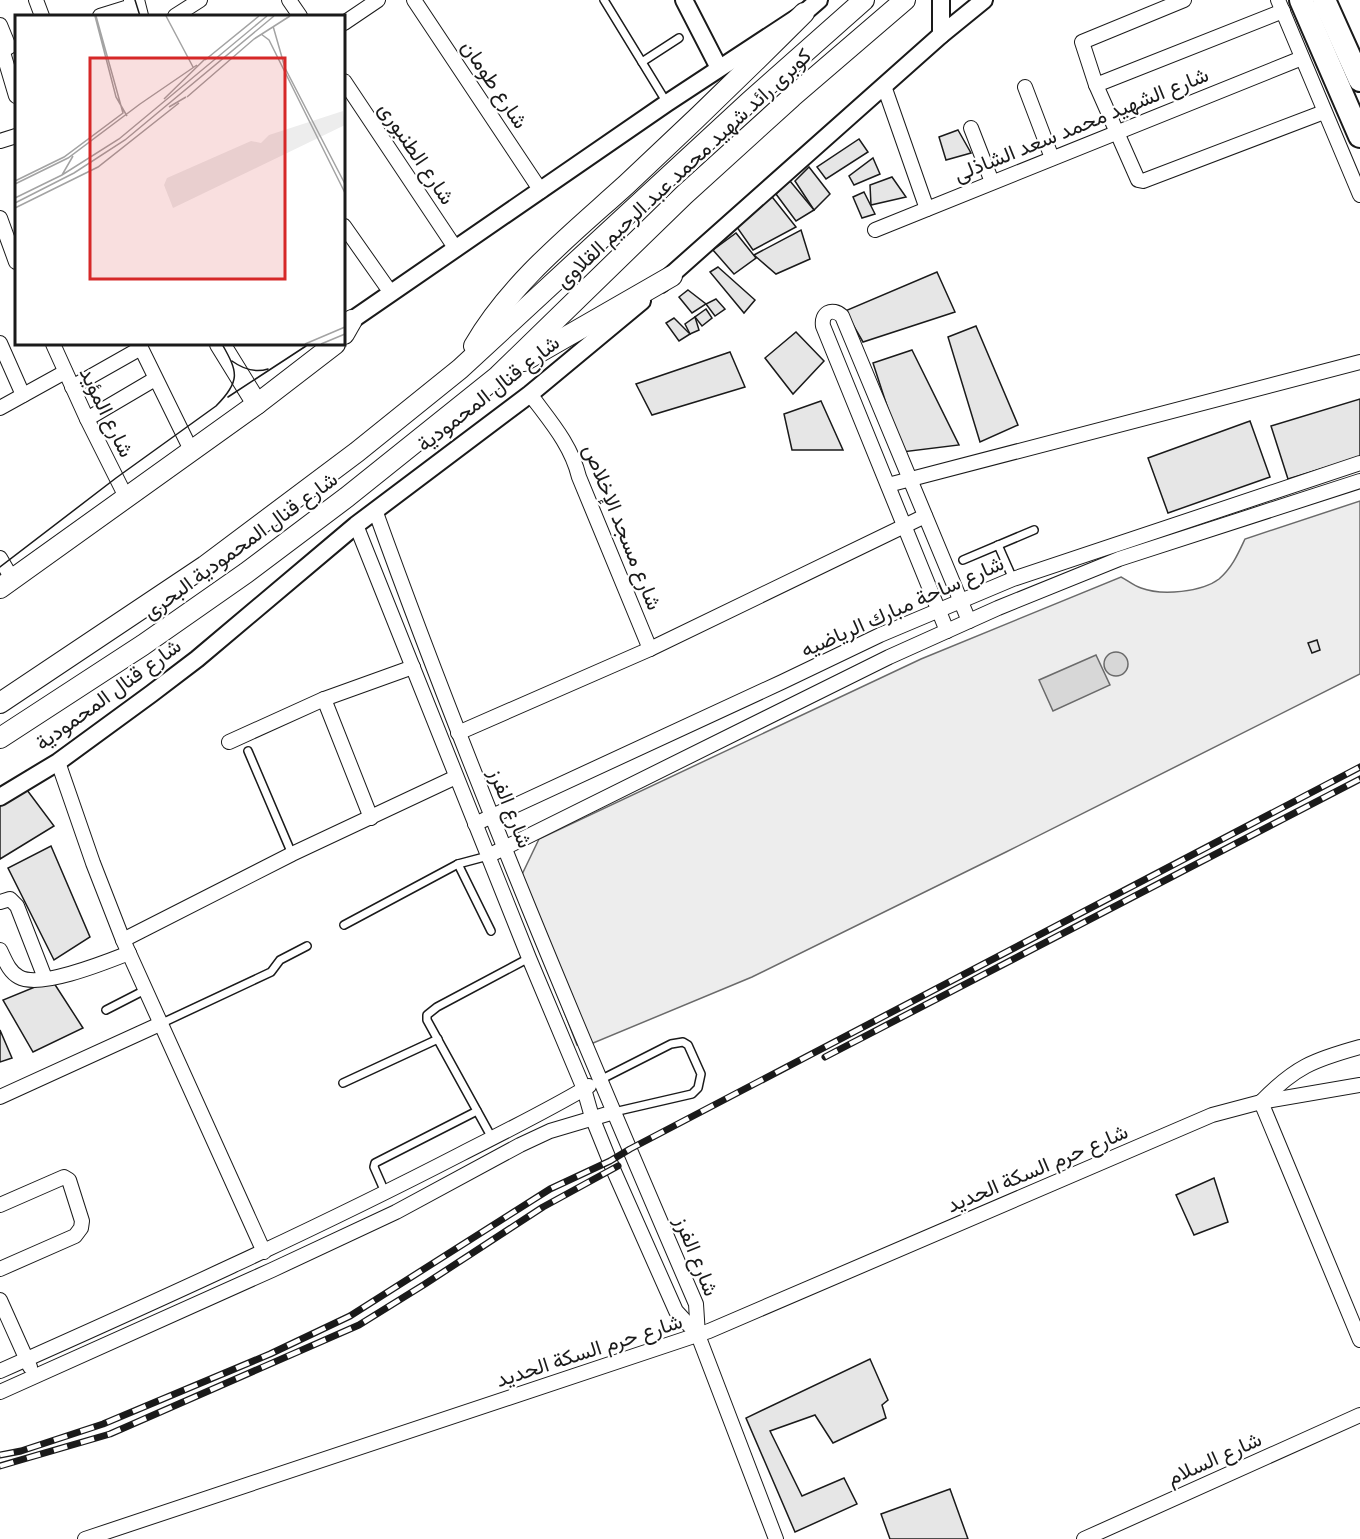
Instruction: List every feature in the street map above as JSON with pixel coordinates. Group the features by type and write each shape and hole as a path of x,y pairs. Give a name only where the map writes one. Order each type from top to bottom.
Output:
{"main road":[{"name":"كوبرى رائد شهيد محمد عبد الرحيم القلاوى","path":"460,369 661,182 864,0"},
{"name":"كوبرى رائد شهيد محمد عبد الرحيم القلاوى","path":"498,376 684,195 905,0"},
{"path":"1324,0 1360,80"},
{"path":"1287,4 1360,136"},
{"path":"460,369 493,317 532,272 731,86 804,13"},
{"path":"498,376 672,276"},
{"path":"221,345 257,404"},
{"path":"6,584 257,404 334,345"},
{"name":"شارع قنال المحمودية البحرى","path":"0,703 205,566 357,452 460,369"},
{"name":"شارع قنال المحمودية البحرى","path":"0,738 143,645 246,573 347,497 498,376"}],"street":[{"path":"36,0 42,15"},
{"path":"177,15 200,0"},
{"path":"289,0 299,15"},
{"path":"345,22 378,0"},
{"name":"شارع طومان","path":"414,0 541,191"},
{"path":"684,0 719,68"},
{"path":"348,327 392,292 667,103 804,13 819,0"},
{"path":"941,0 941,35"},
{"name":"شارع قنال المحمودية","path":"0,797 58,762 197,659 356,525 530,394 672,276 941,35 984,0"},
{"path":"1184,0 1083,40 1082,47 1096,85 1137,179 1143,181 1324,112"},
{"path":"1096,85 1287,4 1302,58 1360,195"},
{"path":"104,15 136,7"},
{"path":"0,25 7,47 15,91"},
{"name":"شارع الشهيد محمد سعد الشاذلى","path":"875,230 1302,58"},
{"name":"شارع الطنبورى","path":"345,82 456,249"},
{"path":"884,86 927,209"},
{"path":"1025,87 1052,158"},
{"path":"971,128 992,182"},
{"path":"0,141 15,136"},
{"path":"0,218 15,259"},
{"path":"345,227 392,292"},
{"path":"947,631 823,326 822,320 825,314 831,311 842,316 969,621"},
{"path":"0,343 23,395"},
{"name":"شارع المؤيد","path":"57,345 65,372 126,497"},
{"path":"72,387 140,346 191,450"},
{"path":"888,485 1360,362"},
{"path":"0,408 65,372"},
{"path":"87,420 155,379"},
{"name":"شارع مسجد الإخلاص","path":"530,394 568,446 575,460 579,477 650,650"},
{"name":"شارع ساحة مبارك الرياضيه","path":"475,824 880,635 1013,579 1360,463"},
{"name":"شارع ساحة مبارك الرياضيه","path":"488,856 889,657 969,621 1119,559 1360,481"},
{"name":"شارع الفرز","path":"375,510 424,647 491,817 599,1080 696,1304 698,1335"},
{"path":"458,733 650,650 925,516"},
{"name":"شارع الفرز","path":"356,525 529,958 584,1089 592,1117 613,1169 676,1311 698,1335"},
{"path":"0,558 6,584"},
{"path":"408,654 424,647"},
{"path":"229,741 324,699 413,668"},
{"path":"324,699 371,818"},
{"path":"58,762 93,863 126,947 264,1252"},
{"path":"0,950 9,968 17,976 28,980 72,974 126,947 292,854 456,777"},
{"path":"0,902 7,899 15,903 45,978"},
{"path":"0,1097 160,1024"},
{"name":"شارع حرم السكة الحديد","path":"1261,1102 1300,1068 1323,1057 1360,1047"},
{"path":"0,1371 264,1252 386,1193 541,1113 599,1080"},
{"name":"شارع حرم السكة الحديد","path":"85,1539 698,1335 1212,1115 1261,1102 1360,1085"},
{"path":"1261,1102 1360,1340"},
{"path":"0,1392 386,1216 550,1131 614,1112"},
{"path":"541,1113 550,1131"},
{"path":"511,1128 520,1145"},
{"path":"0,1205 64,1177 69,1180 82,1221 81,1228 75,1236 0,1269"},
{"path":"0,1300 34,1377"},
{"path":"698,1335 776,1539"},
{"name":"شارع السلام","path":"1084,1539 1360,1415"}],"lane":[{"path":"604,0 667,103"},
{"path":"642,62 679,38"},
{"path":"963,560 1034,530"},
{"path":"998,545 1013,579"},
{"path":"248,751 292,854"},
{"path":"344,926 458,864 488,856"},
{"path":"458,864 490,931"},
{"path":"160,1024 271,972 280,960 307,946"},
{"path":"492,1138 427,1020 428,1013 529,958"},
{"path":"106,1010 145,990"},
{"path":"343,1083 438,1039"},
{"path":"599,1080 670,1044 683,1042 688,1045 701,1074 698,1089 692,1094 614,1112"},
{"path":"386,1193 374,1167 375,1163 477,1111"}],"shaded area":[{"path":"1360,501 1360,674 752,977 586,1046 577,1045 516,887 539,839 921,659 1121,577 1138,587 1160,592 1203,587 1219,579 1228,570 1245,539"},
{"path":"1116,652 1121,653 1127,659 1127,669 1121,675 1116,676 1111,675 1105,669 1104,664 1105,659 1111,653"},
{"path":"1096,655 1110,685 1053,711 1039,680"}],"building":[{"path":"958,130 971,153 946,160 939,137"},
{"path":"859,139 868,152 826,179 817,167"},
{"path":"873,158 880,174 854,185 849,176"},
{"path":"809,167 830,194 814,210 795,181"},
{"path":"892,177 906,197 871,205 870,185"},
{"path":"790,181 814,210 796,221 776,194"},
{"path":"864,192 875,214 862,218 853,197"},
{"path":"769,193 796,227 753,250 734,223"},
{"path":"801,230 810,259 776,274 754,255"},
{"path":"736,233 756,258 734,274 713,250"},
{"path":"718,267 755,300 744,313 710,272"},
{"path":"937,272 955,312 863,342 845,311"},
{"path":"688,290 706,304 692,313 679,297"},
{"path":"716,299 725,309 715,316 706,304"},
{"path":"706,309 712,318 702,326 695,317"},
{"path":"695,317 699,330 690,334 685,324"},
{"path":"674,318 690,334 679,341 666,323"},
{"path":"976,326 1018,425 980,442 948,337"},
{"path":"796,332 824,361 793,394 765,358"},
{"path":"912,350 959,445 902,452 873,363"},
{"path":"730,352 745,387 652,415 636,384"},
{"path":"1360,399 1360,457 1288,479 1271,426"},
{"path":"821,401 843,450 792,450 784,414"},
{"path":"1250,421 1270,477 1168,513 1148,458"},
{"path":"1317,640 1320,650 1312,653 1308,643"},
{"path":"24,786 54,826 0,859 0,800"},
{"path":"51,846 90,937 54,960 8,868"},
{"path":"52,980 83,1028 33,1052 3,1000"},
{"path":"0,1030 12,1058 0,1062"},
{"path":"1214,1178 1228,1222 1194,1235 1176,1195"},
{"path":"870,1359 888,1400 882,1405 886,1418 833,1443 815,1415 770,1431 802,1496 844,1478 857,1504 795,1532 746,1418"},
{"path":"950,1489 968,1539 890,1539 881,1514"}],"tram line":[{"path":"135,0 140,15"},
{"path":"0,567 116,478 216,406 230,390 234,376 234,369 222,345"},
{"path":"228,397 306,346"},
{"path":"232,361 249,370 268,369"}],"railway":[{"path":"0,1455 21,1451 103,1424 270,1354 350,1316 550,1189 610,1161 1360,767"},
{"path":"825,1057 1360,779"},
{"path":"0,1466 110,1434 359,1325 543,1207 618,1166"}]}
